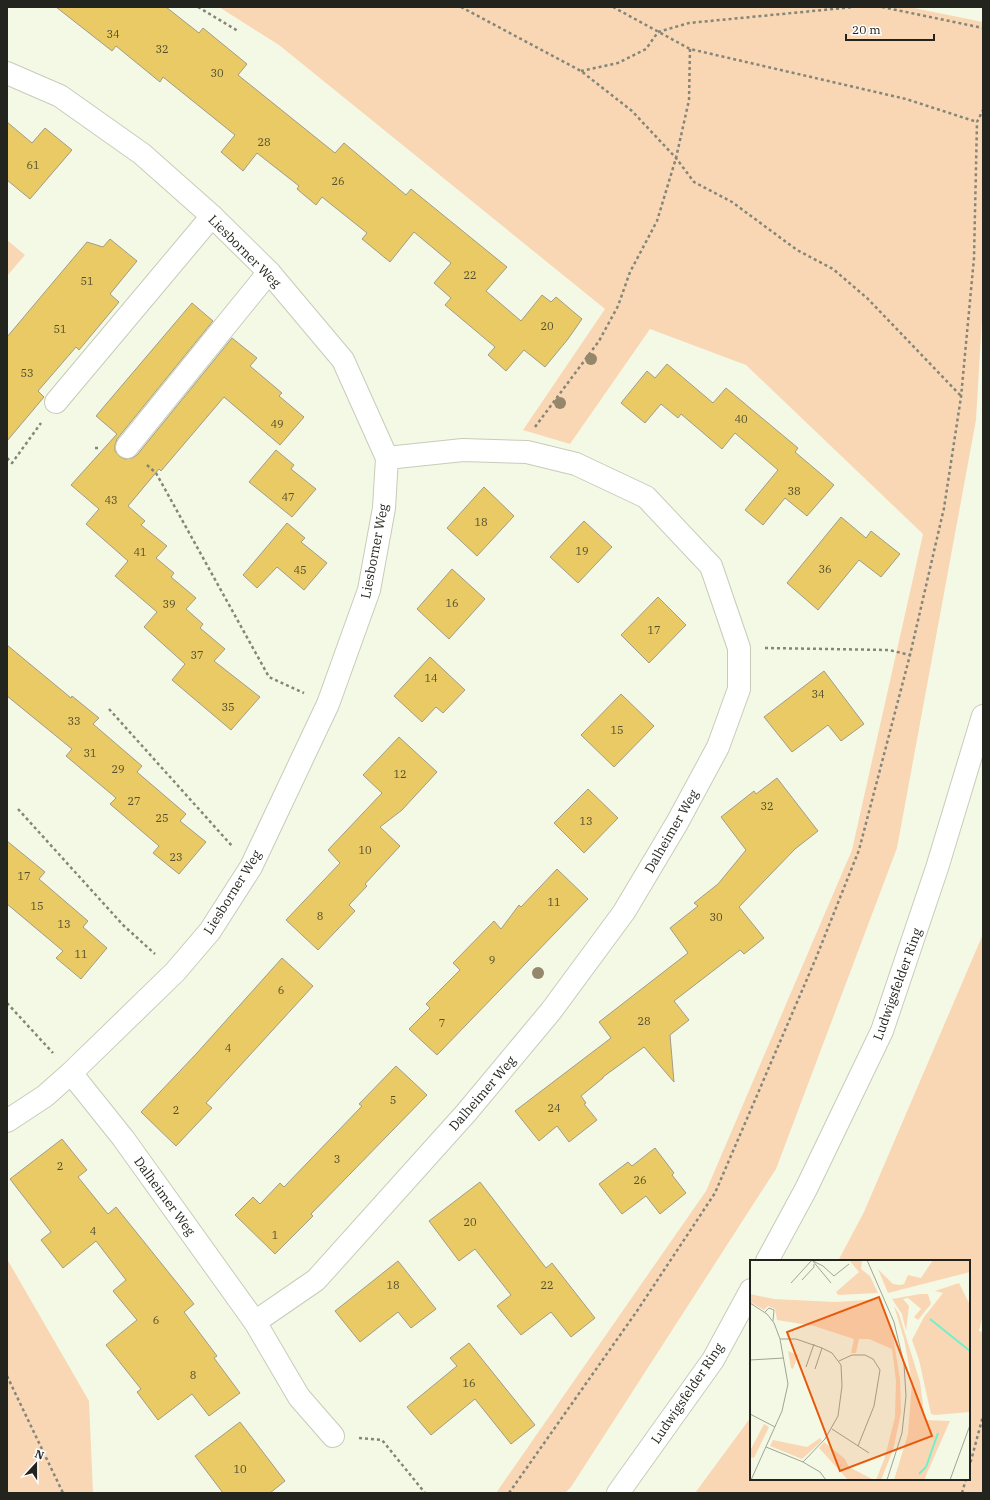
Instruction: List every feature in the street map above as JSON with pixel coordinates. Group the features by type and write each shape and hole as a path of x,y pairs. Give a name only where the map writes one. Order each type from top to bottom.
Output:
{"street":[{"name":"Liesborner Weg","path":"7,73 60,96 142,154 212,216 269,272 343,360 387,458 384,508 369,590 328,704 251,867 210,931 175,972 72,1073 45,1096 7,1121"},
{"path":"56,402 212,216"},
{"path":"127,447 269,272"},
{"name":"Dalheimer Weg","path":"255,1322 316,1280 466,1113 551,1011 624,912 678,823 718,747 739,689 739,648 711,566 646,497 576,464 527,452 463,450 387,458"},
{"name":"Ludwigsfelder Ring","path":"768,1260 806,1189 882,1031 937,868 983,716"},
{"name":"Dalheimer Weg","path":"72,1073 123,1138 255,1322 299,1397 333,1436"},
{"name":"Ludwigsfelder Ring","path":"618,1493 713,1360 750,1292"}],"path":[{"path":"198,7 238,31"},
{"path":"461,7 580,71 632,111 676,158 694,182 732,202 797,250 833,269 867,298 961,396"},
{"path":"613,7 690,49 906,99 977,122"},
{"path":"580,71 618,63 646,50 658,32 689,23 854,7"},
{"path":"882,7 983,28"},
{"path":"527,452 531,432 599,341 618,306 630,272 657,221 676,158 689,100 690,49"},
{"path":"509,1493 637,1311 715,1193 816,958 859,850 910,655 944,508 961,396 974,258 977,122 983,110"},
{"path":"7,458 12,463 56,402"},
{"path":"156,473 269,677 328,704"},
{"path":"739,648 888,650 910,655"},
{"path":"109,709 251,867"},
{"path":"18,809 123,925 175,972"},
{"path":"7,1003 72,1073"},
{"path":"7,1376 63,1493"},
{"path":"970,1464 983,1416"},
{"path":"333,1436 382,1440 425,1493"},
{"path":"962,1493 966,1480"}],"shaded area":[{"path":"219,7 909,7 983,22 983,302 976,420 897,848 776,1169 571,1487 565,1493 496,1493 706,1191 852,850 923,534 746,365 650,329 570,444 523,430 605,309 279,45"},
{"path":"7,240 25,255 7,276"},
{"path":"983,934 983,1315 979,1331 983,1332 983,1493 695,1493 750,1418 750,1480 970,1480 970,1260 839,1260 864,1212"},
{"path":"7,1259 89,1401 93,1493 7,1493"}],"building":[{"path":"56,7 166,7 199,33 203,28 247,64 238,75 335,153 344,143 406,195 411,189 507,267 486,291 521,321 542,295 551,302 556,297 582,319 545,367 524,350 506,371 488,355 495,347 445,305 451,298 434,283 451,263 414,232 390,262 362,239 367,233 322,197 316,205 297,189 299,186 257,153 243,171 221,152 235,135 163,77 160,82 116,46 112,51"},
{"path":"7,122 32,143 45,128 72,150 30,199 7,180"},
{"path":"110,239 137,261 110,294 119,302 79,350 76,347 38,391 44,397 7,441 7,337 87,242 103,247"},
{"path":"192,303 213,321 117,439 115,451 119,456 125,459 132,458 137,455 232,338 257,358 250,366 282,393 279,396 304,417 280,445 224,397 161,471 159,469 128,506 145,521 141,525 167,546 156,558 174,573 171,577 196,598 186,609 203,624 200,628 225,649 214,661 260,697 231,730 172,680 185,664 144,627 157,612 115,576 128,561 86,524 99,509 71,485 117,434 96,416"},
{"path":"667,364 713,403 726,388 798,448 795,452 834,485 807,516 785,498 763,525 745,510 778,470 735,433 722,449 681,414 678,418 661,404 645,423 621,403 647,371 655,378"},
{"path":"276,450 294,465 291,469 316,489 292,517 249,482"},
{"path":"484,487 514,516 477,556 447,528"},
{"path":"841,517 866,538 871,531 900,554 881,577 859,560 818,610 787,583"},
{"path":"584,521 612,547 578,583 550,557"},
{"path":"287,523 305,538 301,542 327,563 304,590 277,567 257,588 243,575"},
{"path":"452,569 485,599 449,639 417,609"},
{"path":"658,597 686,625 649,663 621,635"},
{"path":"7,645 71,698 72,696 99,718 93,724 142,766 137,772 186,814 180,821 206,842 179,874 153,853 159,846 110,804 116,798 66,756 72,749 7,696"},
{"path":"430,657 465,690 443,713 436,707 422,722 394,696"},
{"path":"824,671 864,724 841,741 828,725 792,752 764,717"},
{"path":"621,694 654,726 614,767 581,735"},
{"path":"399,737 437,772 402,810 380,827 400,846 365,884 367,886 349,905 355,911 318,950 286,920 340,863 328,850 382,793 363,775"},
{"path":"777,778 818,831 795,849 739,907 764,938 744,954 740,950 674,1001 689,1020 670,1035 674,1082 644,1047 603,1077 581,1096 586,1103 584,1104 597,1120 569,1142 557,1126 539,1141 515,1111 611,1038 599,1022 688,953 670,928 698,906 694,903 718,884 746,850 721,817 754,791 756,794"},
{"path":"588,789 618,818 584,853 554,823"},
{"path":"7,841 45,872 39,879 88,921 83,927 107,948 81,979 56,958 63,951 7,904"},
{"path":"557,869 588,899 437,1055 409,1029 430,1008 426,1004 460,970 453,963 494,921 501,929 519,905 521,907"},
{"path":"282,958 313,986 206,1103 212,1108 176,1146 141,1112 197,1053"},
{"path":"396,1066 427,1095 311,1214 313,1216 275,1254 235,1215 253,1197 260,1204 280,1183 284,1187 362,1106 359,1104"},
{"path":"62,1139 87,1170 78,1177 108,1214 116,1207 194,1304 184,1312 217,1356 214,1358 240,1393 209,1416 192,1394 158,1420 137,1392 141,1389 106,1345 137,1320 113,1291 126,1280 96,1241 63,1268 41,1240 51,1232 10,1179"},
{"path":"655,1148 674,1173 672,1175 686,1193 660,1214 646,1196 622,1214 599,1184 628,1162 632,1166"},
{"path":"480,1182 546,1268 552,1263 595,1318 571,1337 551,1312 521,1335 497,1306 511,1295 475,1249 459,1261 429,1221"},
{"path":"398,1261 436,1309 411,1328 398,1312 360,1342 335,1311"},
{"path":"469,1343 535,1425 511,1444 475,1399 431,1435 407,1407 457,1366 450,1358"},
{"path":"240,1422 285,1481 270,1493 223,1493 195,1456"}]}
